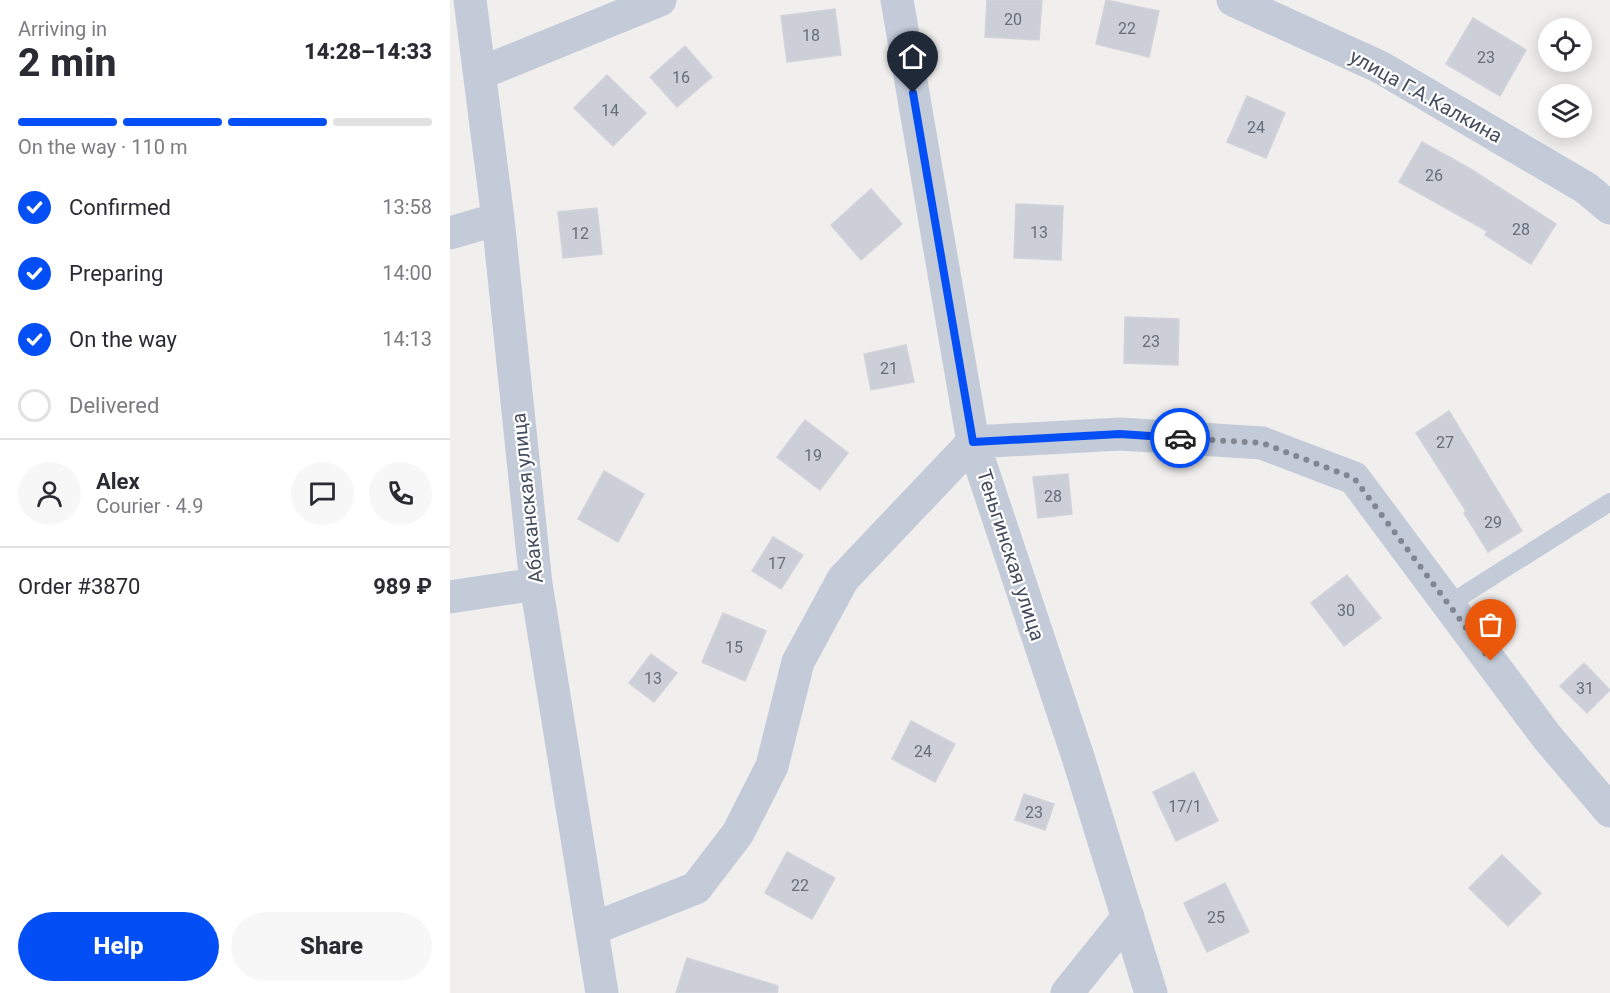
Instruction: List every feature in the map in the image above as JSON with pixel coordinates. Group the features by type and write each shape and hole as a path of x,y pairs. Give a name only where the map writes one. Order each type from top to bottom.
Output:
{"street":[{"name":"Абаканская улица","path":"470,0 498,219 536,584 602,993"},
{"path":"481,73 660,0"},
{"name":"Теньгинская улица","path":"897,0 973,442 1078,757 1151,993"},
{"name":"улица Г.А.Калкина","path":"1233,0 1380,67 1586,188 1610,208"},
{"path":"450,233 498,219"},
{"path":"592,929 696,888 738,833 772,766 798,662 843,579 973,442 1120,434 1262,443 1354,478 1547,737 1610,811"},
{"path":"450,597 536,584"},
{"path":"1067,993 1128,917"}],"lane":[{"path":"1449,604 1610,502"}],"building":[{"path":"987,0 1042,0 1039,40 985,37"},
{"path":"1106,0 1159,11 1149,57 1096,44"},
{"path":"835,9 841,55 787,62 781,16"},
{"path":"1473,18 1526,50 1500,96 1446,64"},
{"path":"685,46 712,77 677,107 650,77"},
{"path":"607,75 646,113 613,146 574,108"},
{"path":"1247,96 1285,113 1266,158 1227,142"},
{"path":"1422,142 1469,168 1556,224 1531,264 1485,235 1487,231 1399,182"},
{"path":"871,189 902,224 861,260 831,225"},
{"path":"1016,204 1063,206 1061,260 1014,258"},
{"path":"597,208 602,254 563,258 558,212"},
{"path":"1125,317 1179,319 1178,365 1124,363"},
{"path":"906,345 914,382 871,390 864,354"},
{"path":"1449,411 1522,531 1488,552 1464,513 1466,511 1416,433"},
{"path":"805,420 848,453 820,490 777,457"},
{"path":"604,471 644,494 618,542 578,519"},
{"path":"1068,474 1072,514 1038,518 1033,477"},
{"path":"773,537 803,555 781,589 752,571"},
{"path":"1347,575 1381,618 1344,646 1311,603"},
{"path":"723,613 766,631 745,681 702,662"},
{"path":"651,654 677,673 654,702 629,683"},
{"path":"1584,663 1610,690 1587,713 1560,686"},
{"path":"911,721 955,744 935,782 892,759"},
{"path":"1194,772 1218,821 1176,841 1153,792"},
{"path":"1024,794 1054,804 1045,830 1015,820"},
{"path":"787,852 835,878 812,919 765,893"},
{"path":"1502,855 1541,893 1508,926 1469,888"},
{"path":"1225,883 1249,932 1207,952 1184,903"},
{"path":"687,958 778,986 777,993 676,993"}],"way so far":[{"path":"1180,438 1262,443 1354,478 1491,661"}],"route":[{"path":"913,93 973,442 1120,434 1180,438"}]}
